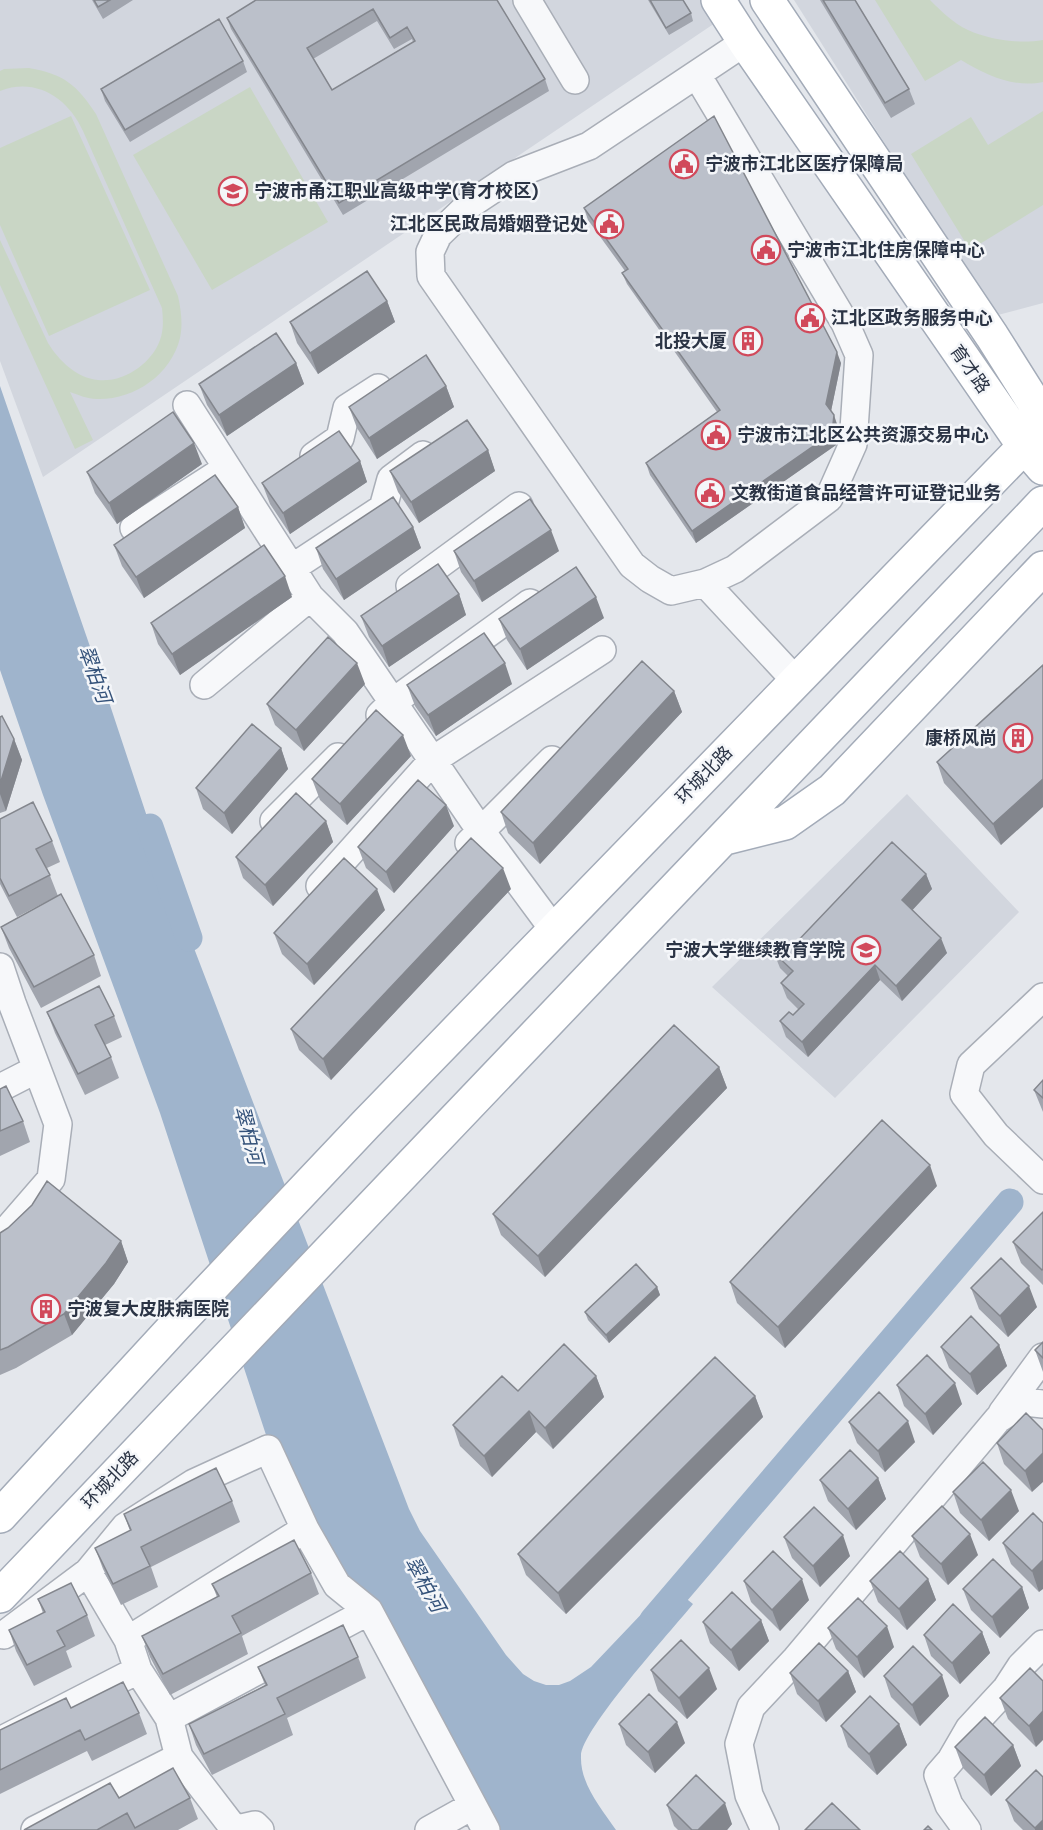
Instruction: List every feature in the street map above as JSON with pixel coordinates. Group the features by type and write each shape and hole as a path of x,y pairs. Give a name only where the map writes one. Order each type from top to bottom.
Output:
{"main road":[{"name":"育才路","path":"718,0 745,42 1038,425"},
{"name":"育才路","path":"767,0 992,336 1038,425"},
{"name":"环城北路","path":"0,1516 366,1124 796,681 1038,425"},
{"path":"724,838 1043,503"},
{"path":"724,838 785,823 832,790 1043,568"},
{"name":"环城北路","path":"0,1596 724,838"}],"lane":[{"path":"527,0 575,80"},
{"path":"697,75 845,323 859,355 853,444 829,498 735,569 705,583 671,591 632,565 431,276 430,252 438,235 469,205 514,175 589,146 745,42"},
{"path":"294,469 340,438 347,408 396,375"},
{"path":"187,405 227,468 257,494 267,551 292,568 310,597 355,625 393,702 480,830 554,930"},
{"path":"292,568 383,507 391,479 442,441"},
{"path":"134,528 227,468"},
{"path":"394,597 519,506"},
{"path":"705,583 796,681"},
{"path":"253,842 393,702 546,592"},
{"path":"204,685 310,597"},
{"path":"307,901 433,760 602,650"},
{"path":"448,865 480,830 573,740"},
{"path":"0,967 58,1124 51,1179 0,1238"},
{"path":"1043,997 971,1065 964,1094 996,1135 1043,1180"},
{"path":"0,1088 37,1069"},
{"path":"765,1830 749,1795 739,1744 751,1707 796,1659 998,1419 1043,1357"},
{"path":"998,1419 1025,1402 1043,1404"},
{"path":"4,1635 88,1572 125,1527 194,1483 268,1449 305,1529 337,1585 369,1611 486,1830"},
{"path":"128,1640 305,1529"},
{"path":"88,1572 128,1640 138,1670 169,1718 179,1757 234,1830 255,1825 260,1830"},
{"path":"169,1718 369,1611"},
{"path":"967,1830 949,1804 938,1775 951,1760 969,1729 1006,1689 1021,1666 1043,1644"},
{"path":"0,1741 138,1670"},
{"path":"35,1830 179,1757"},
{"path":"429,1830 472,1806"}],"shaded area":[{"name":"宁波市甬江职业高级中学(育才校区)","path":"0,0 705,0 718,21 43,477 0,361"},
{"path":"794,0 1043,0 1043,303 994,316"},
{"name":"宁波大学继续教育学院","path":"907,794 1019,912 835,1098 712,987"}],"green space":[{"path":"875,0 930,0 952,20 977,33 995,39 1043,40 1043,82 1010,82 980,71 961,60 925,81"},
{"path":"29,68 52,74 68,82 76,88 96,114 178,296 181,312 181,333 175,351 160,374 149,383 137,390 111,398 90,398 70,392 93,440 75,449 0,285 0,240 48,343 63,362 90,379 118,378 144,364 160,340 163,328 162,308 77,119 60,100 38,89 13,87 0,91 0,71"},
{"path":"250,87 328,222 212,290 133,155"},
{"path":"1043,111 1043,205 970,250 911,154 971,117 988,145"},
{"path":"71,116 150,290 49,336 0,225 0,148"}],"water":[{"path":"0,386 169,883 409,1509 420,1531 506,1655 523,1674 546,1685 559,1685 570,1681 591,1667 669,1585 693,1604 611,1703 585,1743 581,1756 584,1776 592,1795 616,1830 486,1830 271,1450 160,1113 43,795 0,670"}],"building":[{"path":"94,0 110,0 98,7"},
{"path":"256,0 497,0 545,79 339,203 227,18","holes":["373,9 390,38 407,27 415,41 332,90 307,48"]},
{"path":"650,0 683,0 691,13 666,28"},
{"path":"823,0 855,0 909,89 885,103"},
{"path":"219,19 243,61 125,130 101,89"},
{"name":"北投大厦","path":"714,116 837,352 826,404 834,415 832,433 692,531 646,463 720,410 622,273 628,269 584,208"},
{"path":"367,271 387,301 310,353 290,322"},
{"path":"276,333 296,363 219,415 199,384"},
{"path":"426,355 446,386 369,438 349,407"},
{"path":"173,412 194,443 109,503 87,472"},
{"path":"467,420 488,450 411,502 390,471"},
{"path":"339,431 360,461 283,513 262,483"},
{"path":"215,475 238,507 136,577 114,545"},
{"path":"393,497 413,527 336,579 316,548"},
{"path":"530,499 551,530 474,581 454,551"},
{"path":"264,545 285,576 172,654 151,623"},
{"path":"438,564 459,594 382,646 361,616"},
{"path":"576,567 596,597 520,649 499,619"},
{"path":"484,633 505,663 428,715 407,685"},
{"path":"328,637 357,663 296,730 267,704"},
{"path":"642,661 674,691 533,843 501,812"},
{"name":"康桥风尚","path":"1043,665 1043,779 993,824 937,762"},
{"path":"376,710 403,735 340,804 312,779"},
{"path":"2,716 14,739 0,784 0,717"},
{"path":"252,724 281,748 224,813 196,788"},
{"path":"418,780 446,805 386,872 358,847"},
{"path":"296,793 326,821 265,885 236,857"},
{"path":"33,802 52,841 36,849 50,875 9,896 0,878 0,819"},
{"path":"471,838 503,868 323,1059 291,1029"},
{"path":"892,842 926,874 902,900 941,938 896,986 875,965 802,1042 780,1021 789,1012 793,1015 804,1004 781,983 793,971 774,953 786,941 792,947"},
{"path":"344,858 377,889 307,964 274,933"},
{"path":"61,894 94,955 34,987 1,927"},
{"path":"99,986 114,1016 95,1025 111,1057 78,1074 47,1012"},
{"path":"674,1025 719,1067 538,1256 493,1214"},
{"path":"1043,1080 1043,1098 1034,1090"},
{"path":"6,1086 23,1121 0,1131 0,1089"},
{"path":"882,1120 930,1165 778,1327 730,1282"},
{"name":"宁波复大皮肤病医院","path":"47,1181 121,1241 64,1314 0,1350 0,1233 32,1205"},
{"path":"1043,1212 1043,1269 1042,1270 1013,1242"},
{"path":"1001,1258 1029,1286 1000,1316 971,1288"},
{"path":"636,1264 657,1287 606,1335 585,1312"},
{"path":"971,1316 999,1345 970,1374 941,1347"},
{"path":"1043,1342 1043,1358 1035,1350"},
{"path":"564,1344 596,1376 545,1428 529,1411 484,1456 453,1425 502,1376 518,1391"},
{"path":"927,1355 955,1383 925,1414 897,1385"},
{"path":"715,1357 755,1396 558,1593 518,1554"},
{"path":"879,1392 908,1421 878,1451 849,1422"},
{"path":"1026,1413 1043,1430 1043,1453 1025,1471 997,1443"},
{"path":"850,1450 878,1478 848,1509 820,1480"},
{"path":"983,1462 1011,1490 981,1520 953,1492"},
{"path":"216,1468 232,1501 141,1547 150,1566 113,1584 95,1548 131,1530 124,1514"},
{"path":"942,1506 970,1534 941,1564 912,1536"},
{"path":"814,1507 843,1535 813,1566 784,1537"},
{"path":"1033,1513 1043,1523 1043,1560 1032,1571 1003,1543"},
{"path":"294,1540 311,1573 232,1616 241,1633 163,1674 142,1636 219,1596 212,1584"},
{"path":"773,1551 802,1579 772,1610 744,1581"},
{"path":"900,1551 928,1579 899,1609 870,1581"},
{"path":"993,1559 1022,1587 992,1617 963,1589"},
{"path":"71,1583 87,1615 57,1631 65,1646 27,1665 9,1630 45,1612 38,1599"},
{"path":"732,1592 761,1620 731,1650 703,1622"},
{"path":"858,1598 887,1626 857,1657 828,1628"},
{"path":"953,1604 982,1632 952,1663 924,1635"},
{"path":"343,1625 358,1657 277,1698 285,1714 204,1754 189,1724 267,1685 258,1667"},
{"path":"681,1640 709,1668 679,1698 651,1670"},
{"path":"819,1643 848,1671 818,1701 790,1673"},
{"path":"913,1646 942,1675 912,1705 884,1676"},
{"path":"1030,1668 1043,1681 1043,1711 1029,1726 1000,1698"},
{"path":"123,1682 139,1713 85,1740 80,1730 0,1770 0,1730 66,1698 71,1708"},
{"path":"649,1694 677,1722 648,1752 619,1724"},
{"path":"870,1696 899,1724 869,1754 841,1726"},
{"path":"985,1717 1013,1745 984,1775 955,1747"},
{"path":"173,1768 190,1798 135,1828 127,1813 97,1830 24,1830 110,1783 119,1798"},
{"path":"1036,1770 1043,1777 1043,1820 1035,1828 1006,1800"},
{"path":"696,1775 725,1803 698,1830 692,1830 667,1805"},
{"path":"832,1803 860,1830 805,1830"}],"waterway":[{"name":"翠柏河","path":"150,827 189,938"},
{"path":"653,1620 1010,1202"}],"place":[{"name":"宁波市江北区医疗保障局","path":"684,164"},
{"name":"宁波市甬江职业高级中学(育才校区)","path":"233,191"},
{"name":"江北区民政局婚姻登记处","path":"609,224"},
{"name":"宁波市江北住房保障中心","path":"766,250"},
{"name":"江北区政务服务中心","path":"810,318"},
{"name":"北投大厦","path":"748,341"},
{"name":"宁波市江北区公共资源交易中心","path":"716,435"},
{"name":"文教街道食品经营许可证登记业务","path":"710,493"},
{"name":"康桥风尚","path":"1018,738"},
{"name":"宁波大学继续教育学院","path":"866,950"},
{"name":"宁波复大皮肤病医院","path":"46,1309"}]}
